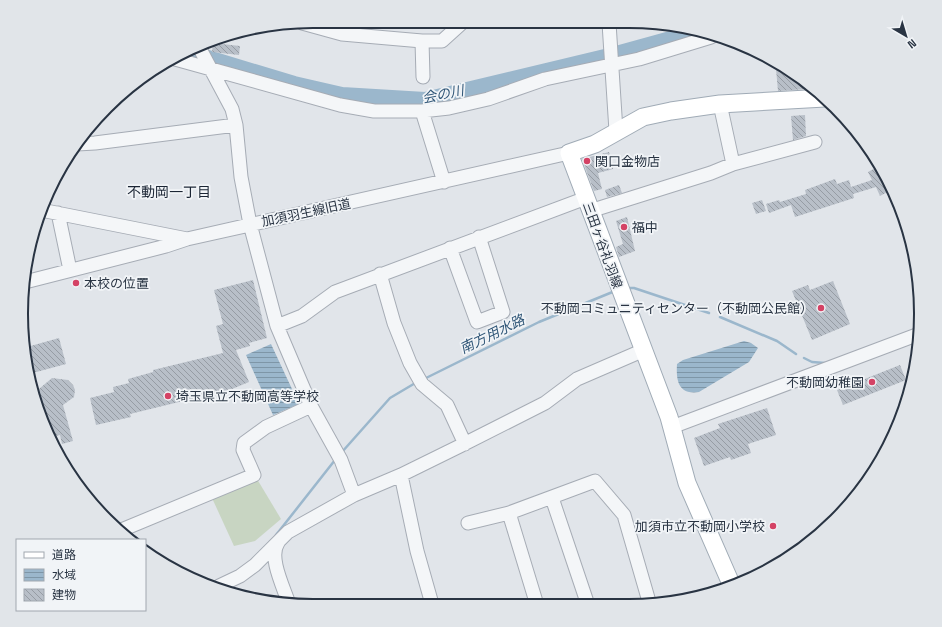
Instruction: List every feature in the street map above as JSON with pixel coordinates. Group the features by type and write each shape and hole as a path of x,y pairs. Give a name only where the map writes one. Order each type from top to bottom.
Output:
{"main road":[{"path":"569,153 595,144 643,117 671,111 720,104 816,98"},
{"name":"三田ヶ谷礼羽線","path":"569,153 672,427 687,483 730,580"}],"street":[{"path":"320,28 342,34 422,41 442,41 456,28"},
{"path":"609,28 616,131"},
{"path":"182,60 293,93 347,106 374,111 422,111 449,108 488,99 611,59 639,59 705,39"},
{"path":"422,41 423,76"},
{"path":"201,51 232,109 236,125 241,177 250,224 277,326 311,406 339,456 354,495"},
{"path":"720,104 733,164"},
{"path":"422,111 444,182"},
{"path":"84,144 95,144 236,125"},
{"path":"277,326 302,316 335,292 479,238 588,204 711,173 733,164 815,142"},
{"name":"加須羽生線旧道","path":"47,211 187,239 569,153"},
{"path":"58,213 70,270"},
{"path":"450,248 477,322 504,312 479,238"},
{"path":"30,280 166,246 187,239"},
{"path":"380,274 394,323 410,363 420,381 447,405 465,444"},
{"path":"672,427 913,336"},
{"path":"223,584 240,576 255,565 281,538 298,526 354,495 401,475 545,403 577,379 644,350"},
{"path":"126,529 254,475 243,450 244,443 266,427 311,406"},
{"path":"401,475 417,551 431,599"},
{"path":"468,523 509,513 595,481 624,515 648,598"},
{"path":"552,498 586,599"},
{"path":"509,513 535,599"},
{"path":"281,538 276,546 274,558 287,598"}],"green space":[{"path":"257,479 281,519 255,541 234,546 212,498"}],"water":[{"path":"744,341 751,343 758,348 749,362 699,392 687,391 680,385 677,376 677,364 683,360"},
{"path":"271,344 299,404 273,415 246,355"}],"building":[{"path":"220,44 240,46 239,55 212,52 213,47"},
{"path":"776,69 805,89 778,91"},
{"path":"805,115 806,136 793,140 791,116"},
{"path":"609,152 613,169 598,173 602,189 594,191 582,159"},
{"path":"874,168 887,192 880,196 876,187 853,194 854,198 795,217 791,205 769,213 766,204 779,200 780,202 806,194 805,190 835,179 837,184 849,180 851,187 872,180 868,172"},
{"path":"619,185 622,193 607,197 605,190"},
{"path":"762,200 766,211 756,214 752,203"},
{"path":"627,217 635,251 619,257 616,247 623,244 616,221"},
{"path":"253,280 267,338 249,343 250,346 236,350 249,382 232,389 130,414 131,417 96,425 90,398 114,392 113,387 129,383 128,379 153,372 153,370 223,353 216,326 223,324 214,290"},
{"name":"不動岡コミュニティセンター（不動岡公民館）","path":"833,281 850,324 812,340 792,291 808,285 810,290"},
{"path":"59,338 66,364 34,373 30,346"},
{"path":"900,365 906,380 843,405 837,390"},
{"path":"52,378 68,380 73,385 75,390 74,397 63,405 73,441 62,444 60,435 55,436 39,389"},
{"path":"767,408 776,435 748,444 751,453 731,460 730,457 704,466 694,438 720,428 718,424"}],"waterway":[{"name":"会の川","path":"194,54 294,84 342,95 425,100 609,56 688,34"},
{"name":"南方用水路","path":"626,288 634,288 709,313"},
{"name":"南方用水路","path":"424,379 539,322 615,291"},
{"name":"南方用水路","path":"720,317 777,341 796,354"},
{"name":"南方用水路","path":"804,358 812,362 825,363"},
{"name":"南方用水路","path":"342,452 390,398 417,382"},
{"name":"南方用水路","path":"276,535 335,460"}],"place":[{"name":"関口金物店","path":"587,161"},
{"name":"福中","path":"624,227"},
{"name":"本校の位置","path":"76,283"},
{"name":"不動岡コミュニティセンター（不動岡公民館）","path":"821,308"},
{"name":"不動岡幼稚園","path":"872,382"},
{"name":"埼玉県立不動岡高等学校","path":"168,396"},
{"name":"加須市立不動岡小学校","path":"773,526"}],"district":[{"name":"不動岡一丁目","path":"169,192"}]}
